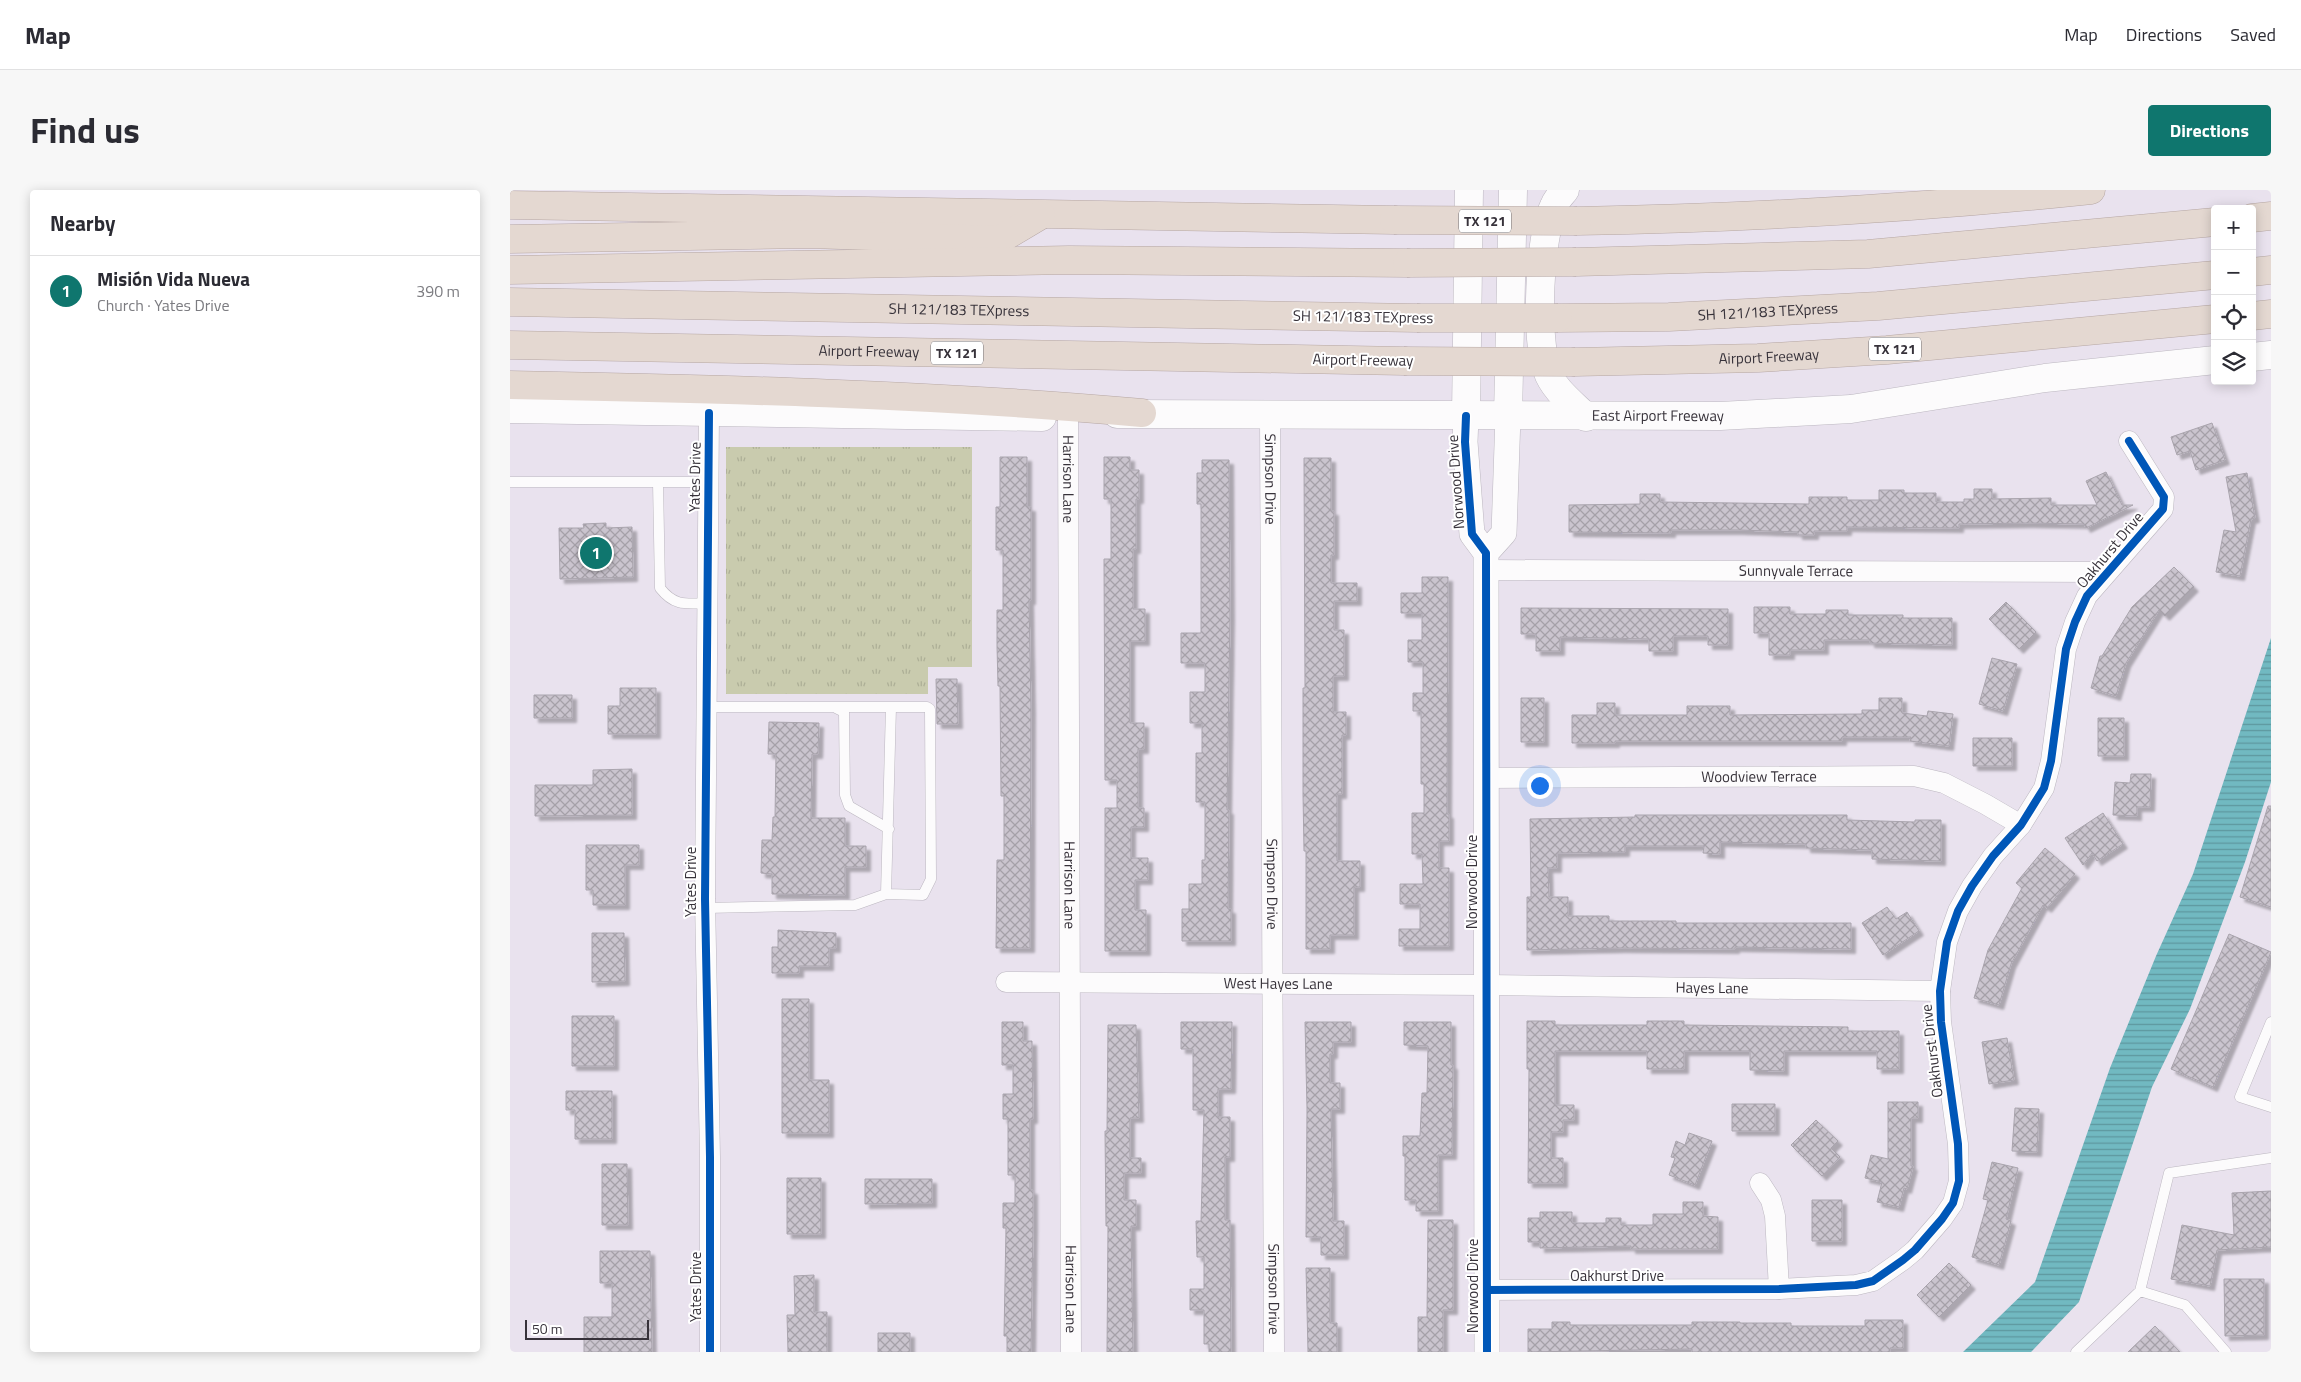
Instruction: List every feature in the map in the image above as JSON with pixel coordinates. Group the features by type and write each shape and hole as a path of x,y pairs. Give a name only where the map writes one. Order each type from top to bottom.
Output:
{"highway":[{"name":"TX 121","path":"510,205 1041,215 1577,222 1872,209 2091,190"},
{"path":"510,239 810,234 999,240 1041,215"},
{"path":"2256,218 2271,216"},
{"path":"510,270 1069,260 1407,263 1576,262 1868,254 2211,222"},
{"path":"2256,272 2271,270"},
{"name":"SH 121/183 TEXpress","path":"510,302 1417,318 1669,317 1878,306 2211,275"},
{"path":"2256,316 2271,314"},
{"name":"Airport Freeway","path":"510,345 1404,361 1575,362 1758,358 1887,350 2211,319"},
{"path":"510,385 762,389 1016,402 1142,413"}],"main road":[{"name":"Norwood Drive","path":"1466,416 1469,190"},
{"path":"1508,416 1513,190"},
{"path":"1565,190 1554,206 1545,244 1540,280 1541,344 1547,371 1556,388 1586,417"},
{"path":"2256,357 2271,355"},
{"name":"East Airport Freeway","path":"1466,416 1720,416 1851,409 2045,378 2211,360"},
{"path":"510,409 1068,417 1142,413 1466,416"}],"street":[{"name":"Yates Drive","path":"709,413 705,908 710,1157 710,1352"},
{"name":"Simpson Drive","path":"1270,415 1274,1352"},
{"name":"Norwood Drive","path":"1466,416 1465,442 1472,534 1486,561 1487,1352"},
{"path":"1486,561 1504,533 1508,416"},
{"name":"Harrison Lane","path":"1068,417 1071,1352"},
{"name":"Oakhurst Drive","path":"1487,1290 1779,1289 1856,1286 1874,1281 1915,1250 1942,1219 1953,1203 1959,1181 1958,1144 1941,1022 1940,991 1947,942 1958,911 1972,886 1992,856 2021,825 2044,788 2051,761 2066,649 2075,622 2087,596 2163,509 2164,497 2129,440"},
{"name":"Sunnyvale Terrace","path":"1486,561 2106,572"},
{"name":"Woodview Terrace","path":"1485,778 1914,776 1944,783 2021,825"},
{"path":"1006,982 1071,983"},
{"name":"West Hayes Lane","path":"1071,983 1486,984"},
{"name":"Hayes Lane","path":"1486,984 1940,991"},
{"path":"1760,1183 1771,1200 1775,1216 1779,1289"}],"lane":[{"path":"510,482 708,482"},
{"path":"658,482 660,588 669,600 686,604 707,603"},
{"path":"705,908 854,905 886,894 923,896 931,879 930,709 927,707 706,707"},
{"path":"886,894 891,707"},
{"path":"836,708 844,712 845,795 849,806 889,829"},
{"path":"2271,1022 2240,1097 2271,1107"},
{"path":"2076,1352 2140,1291 2169,1173 2271,1158"},
{"path":"2140,1291 2185,1305 2226,1352"}],"green space":[{"path":"726,447 972,447 972,667 928,667 928,694 726,694"}],"water":[{"path":"2271,638 2271,782 2245,862 2190,1009 2152,1087 2079,1302 2031,1352 1963,1352 2035,1282 2110,1068 2156,956 2193,874"}],"building":[{"path":"2212,423 2225,460 2196,470 2190,451 2177,455 2171,437"},
{"path":"1000,457 1027,457 1027,507 1031,507 1031,600 1029,600 1031,708 1030,948 996,948 997,860 1004,860 1004,796 1001,796 1000,686 998,686 997,646 997,610 1003,610 1003,550 996,550 996,507 1000,507"},
{"path":"1104,457 1130,457 1130,470 1139,470 1139,499 1136,499 1136,549 1133,549 1133,609 1145,609 1145,641 1130,641 1130,723 1144,723 1144,749 1138,749 1138,808 1144,808 1144,827 1131,827 1131,858 1148,858 1148,880 1135,880 1135,910 1146,910 1146,951 1105,951 1105,808 1117,808 1117,780 1105,780 1104,559 1111,559 1111,499 1104,499"},
{"path":"1304,458 1331,458 1331,511 1334,511 1334,555 1331,555 1331,583 1357,583 1357,601 1334,601 1334,630 1344,630 1344,676 1333,676 1333,712 1346,712 1346,735 1342,735 1342,794 1337,794 1337,861 1360,861 1360,887 1354,887 1354,935 1330,935 1330,949 1306,949 1306,851 1304,851 1303,794 1303,688 1305,688"},
{"path":"1202,460 1229,460 1230,617 1227,810 1229,810 1228,909 1231,909 1231,941 1182,941 1182,909 1189,909 1189,884 1202,884 1202,860 1205,860 1205,802 1196,802 1196,753 1202,753 1202,723 1190,723 1190,692 1205,692 1205,663 1181,663 1181,633 1201,633 1201,504 1197,504 1197,473 1202,473"},
{"path":"2106,472 2122,505 2133,505 2086,528 2084,524 2029,523 1959,524 1959,528 1847,527 1847,531 1814,531 1814,535 1798,535 1798,532 1739,530 1671,530 1671,533 1569,532 1569,505 1640,504 1640,494 1660,494 1660,502 1809,504 1809,497 1847,497 1847,500 1879,500 1879,490 1904,490 1904,493 1936,493 1936,502 1964,502 1964,499 1974,499 1974,489 1992,489 1992,499 2051,498 2051,505 2097,505 2086,481"},
{"path":"2247,473 2255,518 2251,519 2240,576 2216,572 2224,530 2236,532 2226,477"},
{"path":"606,523 606,528 632,527 633,577 560,579 559,528 584,528 583,524"},
{"path":"2174,567 2194,587 2165,616 2159,610 2126,663 2116,696 2091,688 2100,656 2102,656 2132,607"},
{"path":"1422,577 1448,577 1447,814 1449,814 1449,841 1439,841 1439,868 1449,868 1449,946 1399,946 1399,929 1420,929 1420,904 1400,904 1400,884 1423,884 1422,854 1412,854 1412,813 1424,813 1424,784 1421,784 1421,711 1413,711 1413,693 1423,693 1423,662 1408,662 1408,640 1422,640 1422,613 1401,613 1401,593 1422,593"},
{"path":"2006,602 2036,632 2019,649 1989,619"},
{"path":"1754,607 1790,607 1790,614 1826,614 1826,610 1848,610 1848,615 1903,615 1903,618 1952,618 1952,645 1870,643 1870,640 1824,640 1824,650 1790,650 1790,655 1769,655 1769,633 1754,633"},
{"path":"1521,608 1728,609 1728,645 1708,645 1708,636 1673,636 1673,651 1649,651 1649,639 1560,637 1560,651 1536,651 1536,634 1521,634"},
{"path":"1992,658 2017,664 2003,711 1979,704"},
{"path":"936,679 957,679 958,724 937,724"},
{"path":"620,688 656,688 656,734 608,734 608,706 620,706"},
{"path":"534,695 572,695 572,718 534,718"},
{"path":"1521,698 1544,698 1544,742 1521,742"},
{"path":"1879,698 1902,698 1902,713 1927,716 1928,711 1953,714 1949,746 1910,741 1911,737 1842,737 1842,741 1615,741 1615,743 1572,743 1572,715 1597,715 1597,703 1615,703 1615,715 1687,715 1687,706 1730,706 1730,715 1862,714 1862,710 1879,710"},
{"path":"2098,718 2124,718 2124,756 2098,756"},
{"path":"769,722 819,723 818,754 812,754 811,818 845,818 845,846 866,846 866,867 845,867 845,895 772,894 772,874 761,873 762,840 772,840 773,817 775,817 776,754 768,754"},
{"path":"1973,738 2012,738 2012,766 1973,766"},
{"path":"632,769 632,815 535,816 535,785 593,785 593,770"},
{"path":"2131,774 2151,774 2150,807 2137,807 2137,816 2113,815 2115,782 2130,783"},
{"path":"2268,806 2271,806 2271,907 2240,897"},
{"path":"2103,813 2123,844 2097,861 2092,853 2083,865 2065,838"},
{"path":"1635,815 1847,815 1847,820 1915,822 1915,820 1941,820 1941,861 1872,859 1872,850 1806,848 1806,844 1720,842 1720,854 1703,853 1704,846 1625,846 1625,852 1557,853 1557,868 1548,868 1549,897 1568,897 1568,916 1609,916 1609,921 1676,921 1676,923 1851,923 1851,949 1735,947 1735,949 1621,948 1527,950 1527,897 1531,897 1530,819 1635,817"},
{"path":"586,845 639,845 639,865 625,865 625,905 593,905 593,890 586,890"},
{"path":"2045,848 2075,874 2047,908 2043,905 2011,964 1999,1005 1974,998 1988,950 2022,888 2016,883"},
{"path":"1887,907 1896,919 1907,912 1919,931 1883,955 1862,923"},
{"path":"778,930 836,933 836,948 829,948 829,966 799,966 799,973 772,973 772,947 778,947"},
{"path":"592,933 624,933 625,981 592,982"},
{"path":"2229,934 2271,952 2213,1087 2171,1069"},
{"path":"782,999 809,999 809,1080 829,1080 829,1133 782,1133"},
{"path":"572,1016 614,1016 614,1066 572,1066"},
{"path":"1527,1021 1555,1021 1555,1025 1647,1025 1647,1021 1684,1021 1684,1025 1848,1027 1848,1031 1899,1031 1899,1069 1877,1069 1877,1051 1784,1051 1784,1071 1750,1070 1750,1051 1684,1051 1684,1069 1647,1069 1647,1051 1555,1051 1555,1105 1574,1105 1574,1120 1563,1120 1563,1132 1551,1132 1551,1158 1563,1158 1563,1183 1528,1183 1529,1069 1527,1069"},
{"path":"1002,1022 1023,1022 1023,1041 1032,1041 1033,1119 1030,1119 1030,1190 1033,1190 1031,1352 1007,1352 1007,1336 1004,1336 1006,1228 1003,1228 1003,1203 1015,1203 1015,1175 1008,1175 1008,1119 1003,1119 1003,1094 1013,1094 1013,1065 1002,1065"},
{"path":"1181,1022 1232,1022 1231,1089 1218,1089 1218,1117 1230,1117 1230,1157 1225,1157 1225,1220 1230,1220 1231,1352 1209,1352 1209,1344 1204,1344 1204,1310 1190,1310 1190,1289 1204,1289 1204,1257 1197,1257 1196,1221 1201,1221 1204,1110 1193,1110 1193,1049 1181,1049"},
{"path":"1305,1022 1351,1022 1351,1042 1333,1042 1333,1054 1330,1054 1330,1083 1340,1083 1340,1109 1331,1109 1333,1221 1344,1221 1344,1255 1321,1255 1321,1237 1306,1237 1307,1109"},
{"path":"1404,1022 1451,1022 1451,1065 1453,1065 1452,1155 1438,1155 1438,1211 1416,1211 1416,1200 1405,1200 1403,1136 1420,1136 1422,1093 1427,1093 1428,1046 1404,1045"},
{"path":"1108,1025 1136,1025 1139,1118 1130,1118 1130,1158 1141,1158 1141,1173 1124,1173 1124,1200 1136,1200 1136,1226 1131,1226 1133,1352 1107,1352 1108,1226 1106,1226 1105,1131 1107,1131"},
{"path":"2007,1038 2014,1080 1989,1084 1982,1042"},
{"path":"566,1091 612,1091 612,1139 575,1139 575,1110 566,1110"},
{"path":"1888,1102 1918,1102 1918,1118 1911,1118 1911,1166 1913,1166 1907,1189 1904,1188 1899,1207 1877,1202 1882,1182 1865,1178 1871,1155 1888,1159"},
{"path":"1732,1104 1775,1104 1775,1131 1732,1131"},
{"path":"2015,1108 2039,1109 2037,1152 2012,1151"},
{"path":"1816,1120 1838,1141 1831,1148 1840,1157 1822,1176 1791,1145"},
{"path":"1689,1133 1712,1141 1695,1185 1669,1175 1675,1158 1671,1157 1676,1141 1685,1145"},
{"path":"1992,1162 2018,1168 2006,1219 2011,1221 1999,1265 1972,1257 1988,1200 1983,1199"},
{"path":"602,1164 627,1164 628,1225 602,1225"},
{"path":"787,1178 821,1178 821,1234 787,1234"},
{"path":"865,1179 932,1179 932,1203 865,1204"},
{"path":"2271,1191 2271,1247 2217,1250 2210,1286 2171,1279 2182,1225 2234,1235 2232,1193"},
{"path":"1812,1200 1842,1200 1842,1241 1812,1241"},
{"path":"1683,1202 1703,1202 1703,1216 1718,1217 1718,1249 1631,1249 1631,1246 1540,1248 1540,1242 1528,1242 1528,1218 1540,1218 1540,1212 1572,1212 1572,1223 1606,1223 1606,1218 1621,1218 1621,1225 1653,1225 1653,1214 1683,1214"},
{"path":"1428,1220 1453,1220 1453,1310 1443,1310 1443,1352 1418,1352 1418,1317 1427,1317"},
{"path":"600,1251 650,1251 652,1352 584,1352 584,1317 612,1317 612,1283 600,1283"},
{"path":"1949,1263 1971,1285 1939,1317 1917,1295"},
{"path":"1306,1268 1330,1268 1330,1323 1337,1323 1337,1352 1308,1352"},
{"path":"814,1275 814,1312 827,1312 827,1352 788,1352 787,1315 795,1315 794,1276"},
{"path":"2224,1279 2264,1279 2264,1335 2225,1336"},
{"path":"1865,1320 1903,1320 1903,1348 1890,1348 1890,1352 1692,1352 1692,1349 1528,1352 1528,1329 1552,1329 1552,1322 1570,1322 1570,1325 1692,1325 1692,1322 1740,1322 1791,1323 1791,1326 1865,1326"},
{"path":"2155,1326 2180,1352 2128,1352"},
{"path":"878,1333 910,1333 910,1352 878,1352"}],"cycle path":[{"path":"709,413 705,899 710,1157 710,1352"},
{"path":"1466,416 1465,442 1472,534 1486,553 1487,1352"},
{"path":"1487,1290 1779,1289 1856,1285 1873,1281 1903,1260 1915,1250 1942,1219 1953,1203 1959,1181 1958,1144 1941,1022 1940,991 1947,942 1958,911 1972,886 1993,856 2021,825 2044,788 2051,761 2066,649 2075,622 2087,596 2163,509 2164,497 2129,441"}],"place":[{"name":"Misión Vida Nueva","path":"596,553"}]}
